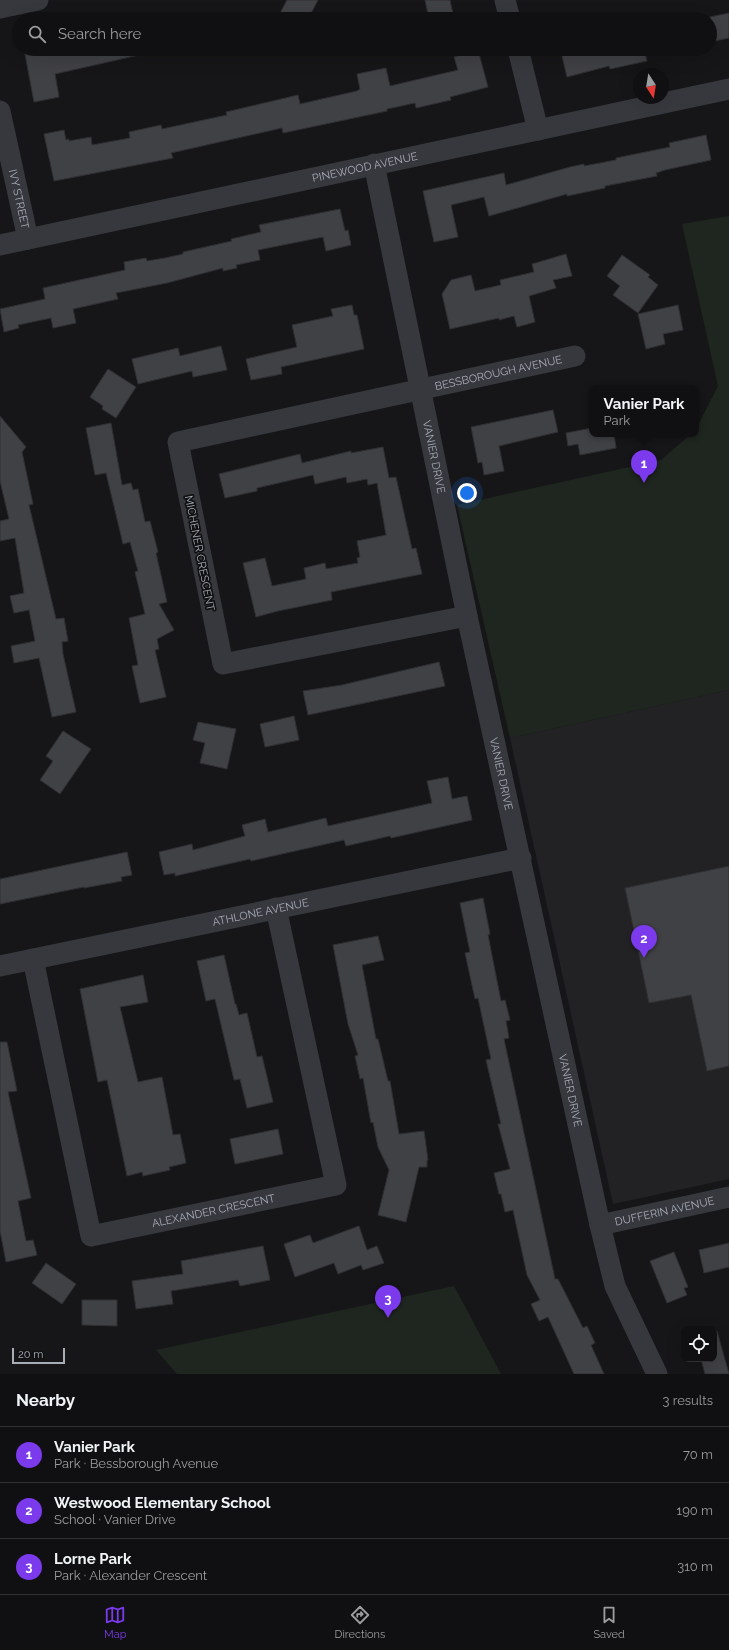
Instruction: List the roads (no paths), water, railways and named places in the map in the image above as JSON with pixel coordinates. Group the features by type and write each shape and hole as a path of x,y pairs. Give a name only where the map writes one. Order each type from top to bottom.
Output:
{"street":[{"path":"0,8 38,0"},
{"path":"505,0 508,12"},
{"path":"520,56 538,130"},
{"name":"PINEWOOD AVENUE","path":"0,245 729,89"},
{"name":"IVY STREET","path":"0,111 28,239"},
{"name":"VANIER DRIVE","path":"374,164 467,616 600,1225 615,1286 657,1374"},
{"name":"BESSBOROUGH AVENUE","path":"421,388 575,356"},
{"name":"MICHENER CRESCENT","path":"421,388 178,442 223,664 467,616"},
{"name":"ATHLONE AVENUE","path":"0,966 520,858"},
{"name":"ALEXANDER CRESCENT","path":"34,959 91,1236 336,1185 276,908"},
{"name":"DUFFERIN AVENUE","path":"600,1225 729,1197"}],"place":[{"name":"Vanier Park","path":"644,483"},
{"name":"Westwood Elementary School","path":"644,958"},
{"name":"Lorne Park","path":"388,1318"}]}
